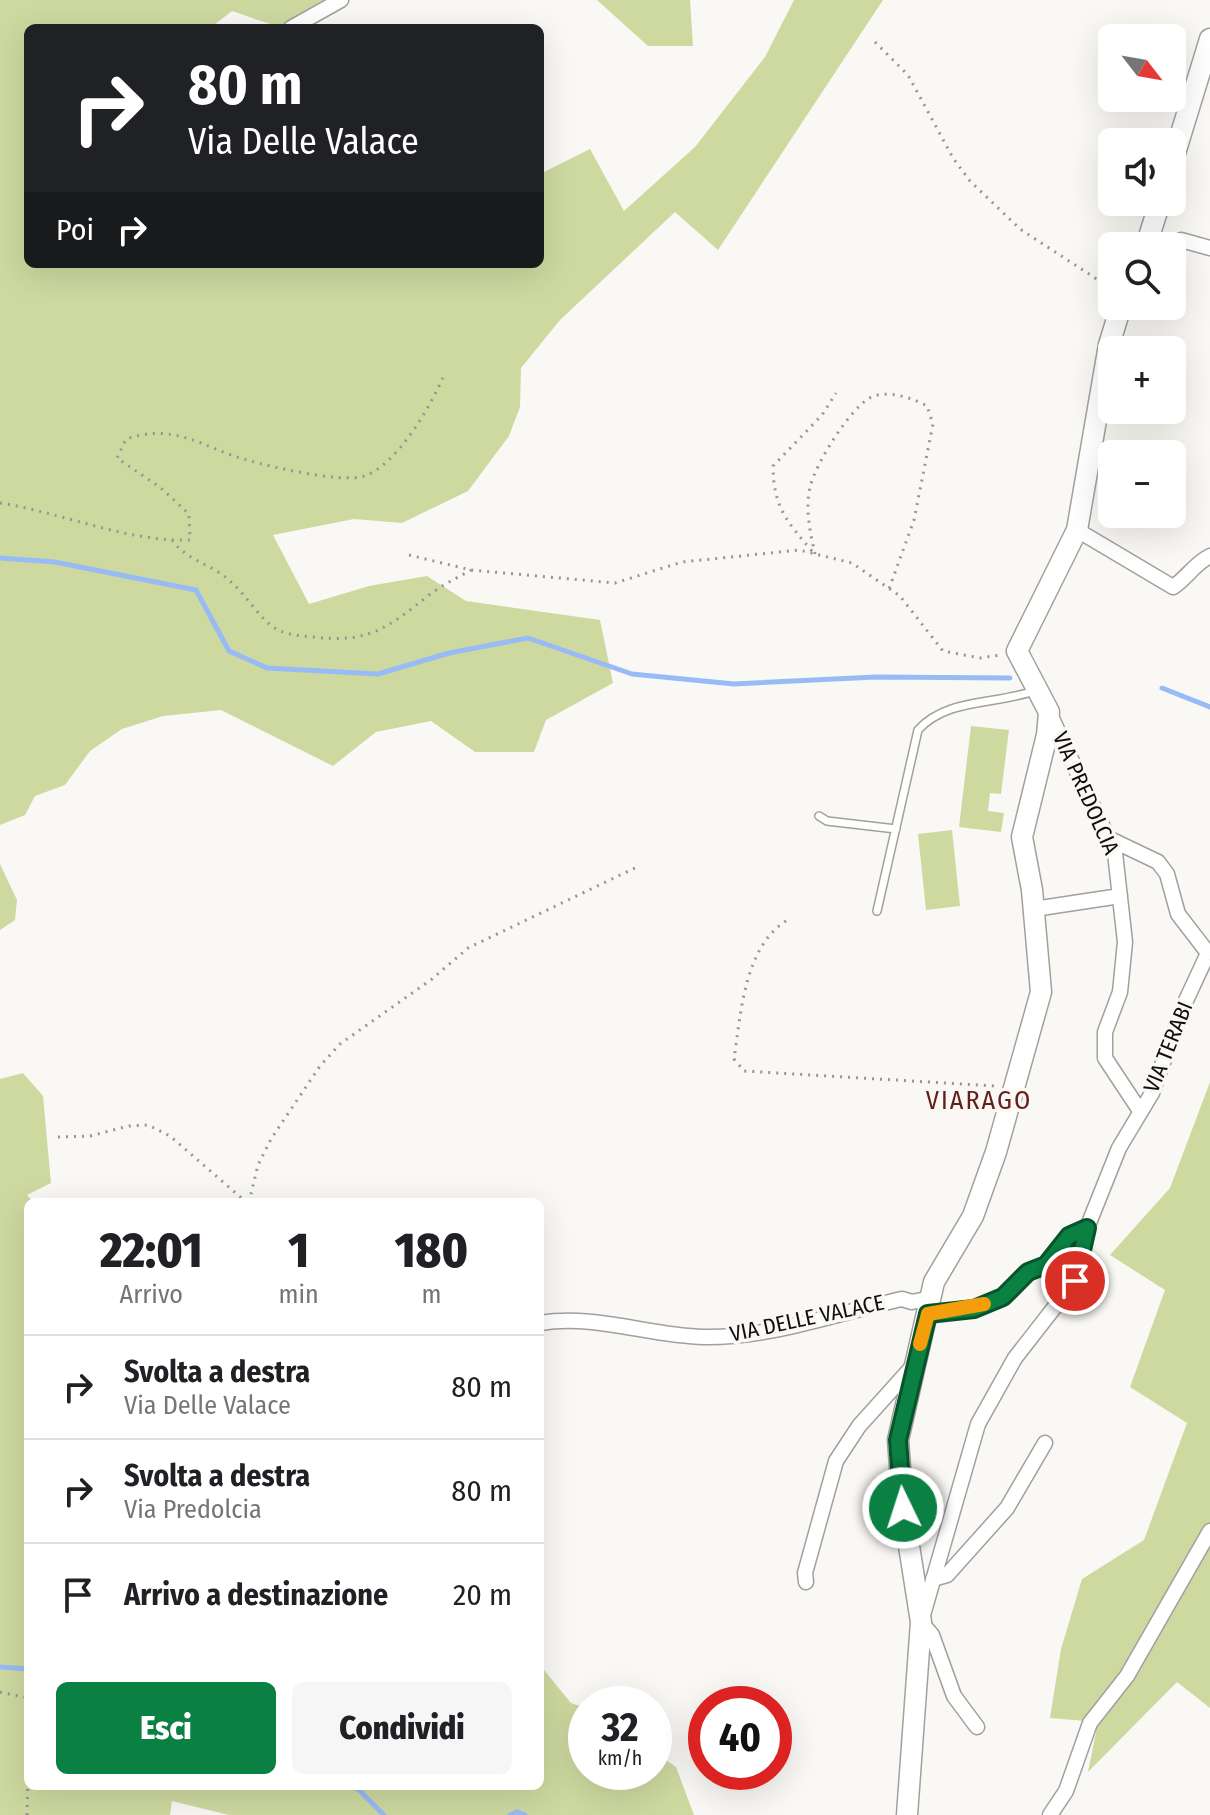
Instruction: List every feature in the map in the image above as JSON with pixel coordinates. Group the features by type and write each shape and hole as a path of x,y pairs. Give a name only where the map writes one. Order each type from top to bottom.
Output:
{"street":[{"path":"298,24 341,0"},
{"path":"1183,128 1210,39"},
{"path":"1186,241 1210,248"},
{"path":"977,1727 954,1696 932,1635 921,1622 903,1508 898,1440 934,1282 973,1216 1015,1087 1041,992 1034,909 1022,837 1047,735 1049,712 1017,651 1077,530 1109,345 1117,320"},
{"path":"1077,530 1173,587 1196,564 1210,556"},
{"name":"VIA PREDOLCIA","path":"1049,712 1110,839 1125,942 1120,992 1105,1032 1105,1058 1140,1111"},
{"name":"VIA TERABI","path":"1110,839 1158,862 1167,874 1178,914 1197,944 1209,953 1183,1007 1157,1083 1140,1111"},
{"path":"1034,909 1120,896"},
{"path":"907,1815 921,1622 978,1424 1015,1358 1075,1281 1087,1228 1119,1148 1140,1111"},
{"name":"VIA DELLE VALACE","path":"544,1322 557,1320 605,1323 701,1337 745,1336 902,1299 929,1306 974,1309 1003,1297 1028,1272 1046,1265 1069,1236 1087,1228"},
{"path":"806,1582 808,1560 836,1461 859,1426 916,1363"},
{"path":"933,1579 947,1575 1007,1508 1045,1443"},
{"path":"1050,1815 1066,1791 1090,1723 1127,1676 1210,1531"}],"lane":[{"path":"877,911 918,730 932,715 968,704 1002,702 1037,691"},
{"path":"819,816 827,821 896,829"}],"path":[{"path":"875,42 908,75 953,158 970,181 1020,229 1098,280"},
{"path":"0,503 73,518 156,541 190,540 189,514 117,458 126,439 151,431 183,436 236,457 308,474 364,476 391,456 419,425 443,377"},
{"path":"815,554 773,494 773,466 822,415 836,393"},
{"path":"815,554 808,522 810,486 824,457 869,398 882,395 913,398 927,406 933,424 914,520 889,589"},
{"path":"172,540 183,555 229,579 274,627 288,634 326,639 360,640 376,633 403,618 431,594 471,570"},
{"path":"409,555 471,570 615,583 682,562 799,550 852,563 900,596 943,651 980,658 1017,651"},
{"path":"248,1198 258,1165 271,1139 320,1066 340,1044 432,979 468,948 639,866"},
{"path":"786,921 773,930 756,955 743,1004 734,1059 744,1071 1015,1087"},
{"path":"58,1137 90,1136 129,1126 148,1125 170,1136 242,1198"},
{"path":"0,1692 24,1697"},
{"path":"27,1815 28,1790"}],"green space":[{"path":"0,0 340,0 297,24 267,23 232,11 215,24 24,24 24,268 544,268 544,172 590,149 624,211 695,147 765,57 794,0 883,0 718,250 675,212 560,320 521,368 520,407 509,436 468,491 402,523 354,519 273,535 309,604 369,586 427,576 466,601 600,620 613,683 546,720 534,752 475,752 431,721 376,732 333,766 221,710 163,716 122,729 90,751 65,785 35,796 25,815 0,825"},
{"path":"597,0 690,0 693,46 648,46"},
{"path":"971,726 1009,730 1001,794 990,793 988,811 1004,813 1001,832 959,827"},
{"path":"952,830 960,906 926,910 918,834"},
{"path":"0,864 17,900 15,920 0,930"},
{"path":"23,1073 43,1096 51,1183 27,1195 30,1198 24,1198 24,1790 544,1790 544,1670 568,1699 568,1790 672,1790 672,1764 676,1767 694,1815 229,1815 172,1801 170,1815 0,1815 0,1079"},
{"path":"1210,1082 1210,1708 1177,1682 1088,1772 1098,1722 1050,1718 1061,1649 1082,1579 1144,1540 1187,1423 1130,1387 1165,1290 1110,1255 1170,1188"}],"waterway":[{"path":"0,558 55,562 196,590 229,651 267,668 378,674 449,653 528,638 632,674 734,684 876,677 1010,678"},
{"path":"1162,688 1210,707"},
{"path":"0,1667 24,1669"},
{"path":"359,1790 384,1815"},
{"path":"510,1815 517,1812 525,1815"}],"slow traffic":[{"path":"920,1344 928,1314 974,1309 984,1304"}],"district":[{"name":"VIARAGO","path":"979,1100"}],"route":[{"path":"903,1508 898,1440 928,1314 974,1309 1003,1297 1028,1272 1046,1265 1069,1236 1087,1228 1075,1281"}]}
